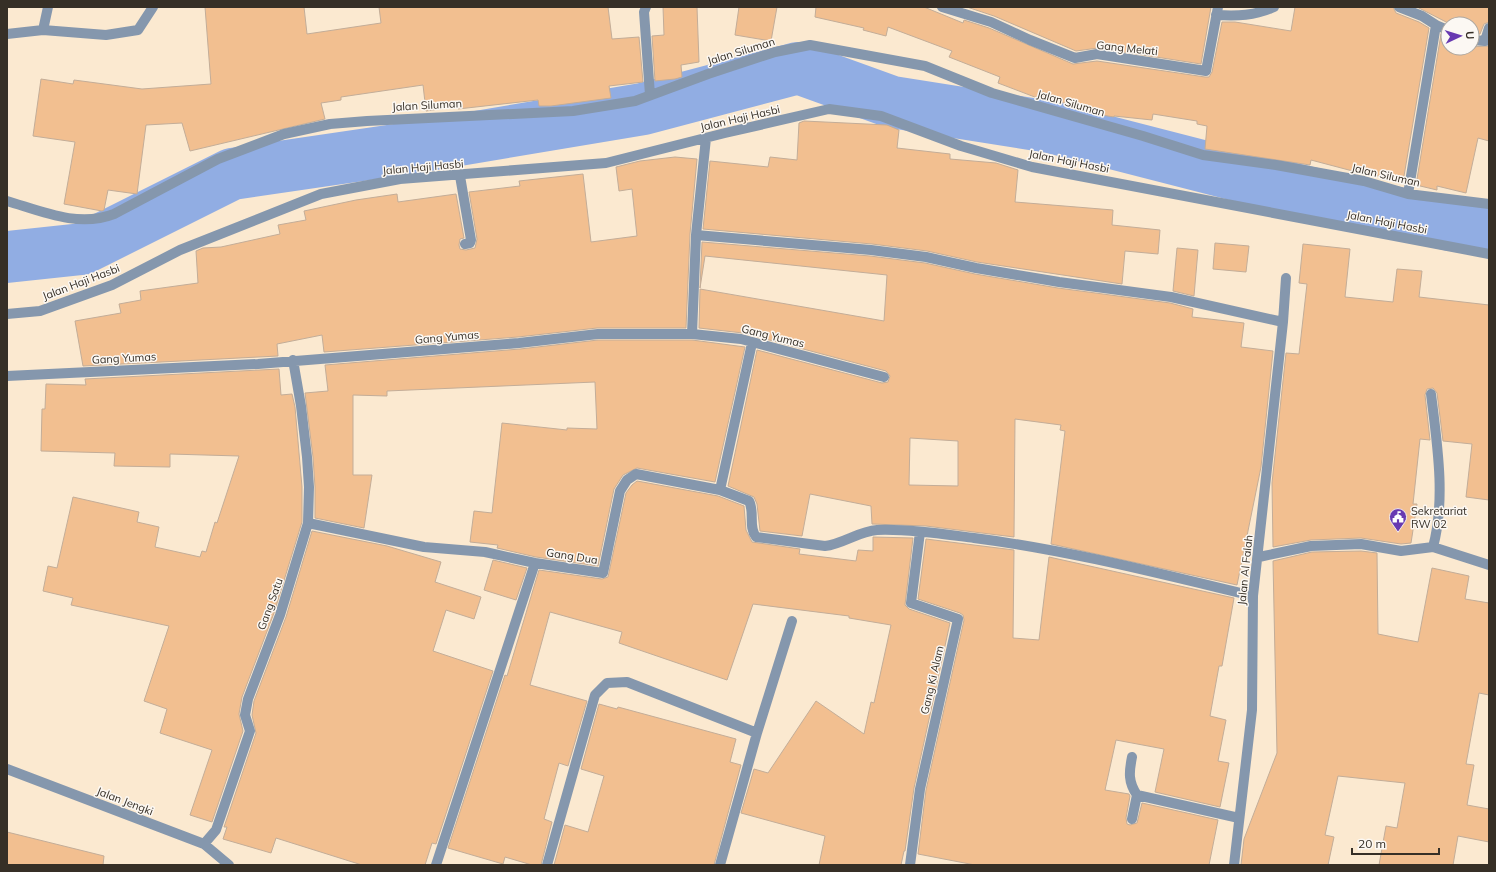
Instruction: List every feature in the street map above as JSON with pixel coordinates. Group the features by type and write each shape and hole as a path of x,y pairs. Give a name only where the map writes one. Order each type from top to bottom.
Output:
{"street":[{"path":"43,30 48,7"},
{"path":"7,34 43,30 106,35 138,30 153,7"},
{"path":"646,7 644,12 650,95"},
{"name":"Gang Melati","path":"942,7 991,22 1075,58 1097,54 1206,71 1217,11"},
{"path":"1217,11 1242,17 1266,11 1274,7"},
{"path":"1399,7 1422,16 1440,27"},
{"path":"1408,194 1436,25"},
{"path":"1480,41 1485,41 1489,28"},
{"name":"Jalan Siluman","path":"7,201 62,217 95,220 114,214 218,159 284,134 330,124 367,121 573,112 635,101 775,52 810,45 925,66 992,93 1143,136 1203,155 1276,165 1357,179 1408,194 1489,204"},
{"name":"Jalan Haji Hasbi","path":"7,314 40,311 112,284 180,250 321,194 400,179 460,176 606,164 706,138 829,110 881,116 962,146 1032,167 1489,254"},
{"path":"692,334 696,235 706,138"},
{"path":"460,176 471,240 470,243 466,244"},
{"path":"696,235 871,250 926,257 976,268 1059,282 1171,297 1283,322"},
{"name":"Jalan Al Falah","path":"1234,865 1252,710 1253,596 1259,557 1283,322 1286,278"},
{"name":"Gang Yumas","path":"7,376 258,364 519,343 598,334 692,334 724,336 884,377"},
{"path":"752,343 720,490 748,501 752,511 753,532 756,537 825,546 833,545 858,534 875,530 920,532 1049,550 1111,562 1253,596"},
{"name":"Gang Satu","path":"204,844 216,830 250,731 245,713 248,699 282,608 308,523 309,487 307,457 302,406 294,360"},
{"path":"1431,394 1439,458 1438,529 1433,547"},
{"name":"Gang Dua","path":"436,865 535,562 603,573 620,491 632,476 636,474 720,490"},
{"path":"308,523 424,547 485,552 535,562"},
{"name":"Gang Ki Alam","path":"910,865 920,789 958,620 911,602 920,532"},
{"path":"1259,557 1311,546 1362,544 1401,552 1433,547 1489,565"},
{"path":"720,865 757,733 792,621"},
{"path":"547,865 595,695 607,683 627,682 757,733"},
{"path":"1132,757 1129,773 1130,785 1136,795 1132,819"},
{"name":"Jalan Jengki","path":"7,768 204,844 229,865"},
{"path":"1136,795 1239,818"}],"building":[{"path":"205,7 304,7 307,34 381,23 379,7 608,7 612,39 639,37 643,82 609,86 611,98 551,106 539,106 538,100 458,109 458,106 426,111 423,85 341,97 341,100 321,103 325,119 190,151 182,123 146,125 137,194 108,190 104,210 102,211 64,204 75,142 33,136 41,79 73,84 74,80 142,89 211,84"},
{"path":"663,7 697,7 699,62 681,65 682,77 655,81 652,36 664,35"},
{"path":"739,7 777,7 771,41 735,35"},
{"path":"816,7 924,7 963,23 964,20 989,28 1073,64 1097,61 1205,77 1209,77 1212,72 1222,22 1235,22 1291,31 1295,7 1393,7 1396,13 1419,22 1429,28 1403,182 1366,173 1364,174 1311,160 1310,165 1205,149 1207,126 1197,124 1197,121 1153,114 1152,120 1114,117 1089,113 1090,107 1040,99 998,83 1000,77 949,57 952,51 888,27 886,36 863,30 864,28 815,17"},
{"path":"967,7 1211,7 1201,64 1098,48 1076,51 994,16"},
{"path":"1417,7 1489,7 1489,22 1484,24 1480,34 1480,16 1440,16 1440,19"},
{"path":"1440,40 1440,56 1480,56 1480,46 1489,46 1489,141 1478,138 1466,193 1437,186 1437,190 1416,185"},
{"path":"804,121 887,125 899,130 897,148 950,154 950,159 996,163 1018,170 1015,202 1113,210 1112,225 1160,230 1158,254 1125,251 1122,284 977,262 927,251 872,244 703,229 710,161 768,167 770,157 797,160 799,123"},
{"path":"675,157 697,159 690,234 686,328 597,328 518,337 324,352 322,335 277,344 278,356 83,366 75,321 121,313 119,304 141,300 140,291 198,283 196,251 203,248 221,247 280,234 278,225 306,220 304,211 356,200 397,194 398,202 456,194 464,238 460,239 459,245 460,249 466,250 475,248 477,239 469,192 520,186 519,181 583,174 591,242 637,236 632,189 619,191 616,167 640,161"},
{"path":"702,242 870,256 925,263 975,274 1058,288 1170,303 1193,309 1192,317 1244,323 1241,347 1273,351 1261,467 1237,585 1051,544 1065,431 1060,430 1061,425 1015,419 1014,537 926,526 872,524 871,506 810,494 802,536 760,531 757,504 754,497 728,486 757,350 882,383 888,382 890,376 886,371 743,333 699,328 700,289 884,321 887,275 705,256 700,288","holes":["910,438 958,441 958,486 909,485"]},
{"path":"1215,243 1249,246 1246,272 1213,269"},
{"path":"1303,244 1350,249 1345,297 1393,302 1397,269 1422,271 1419,297 1489,305 1489,500 1466,497 1472,444 1443,441 1437,393 1433,388 1427,389 1425,395 1430,440 1420,439 1413,504 1417,504 1411,543 1401,544 1361,538 1311,540 1273,547 1272,483 1286,353 1299,354 1307,284 1299,283"},
{"path":"1177,248 1198,250 1194,296 1173,291"},
{"path":"598,340 692,340 745,347 715,482 637,468 623,475 614,489 598,566 536,557 497,548 498,545 470,542 474,511 492,513 502,423 567,430 567,428 597,429 595,382 387,391 387,396 353,395 353,475 372,475 364,528 315,518 313,457 305,393 328,391 325,365 520,349"},
{"path":"279,369 281,395 292,394 295,407 302,487 302,522 274,613 242,697 239,714 243,731 212,822 190,815 212,750 160,733 167,709 144,701 169,626 71,605 73,598 43,591 48,566 57,568 73,497 139,512 137,522 159,527 155,547 200,557 202,551 206,552 215,522 217,523 239,456 170,454 170,467 114,466 115,453 41,451 42,409 45,409 46,384 86,385 85,379"},
{"path":"637,481 718,496 744,506 746,530 752,542 800,549 799,554 856,561 858,550 873,551 873,537 913,538 905,605 909,609 950,623 914,788 905,851 901,865 819,865 825,836 741,813 754,769 768,773 816,701 864,734 871,702 874,703 891,625 849,618 849,616 753,604 727,680 619,643 622,632 550,612 530,685 587,701 568,766 559,763 544,819 552,822 541,865 532,865 505,857 503,864 448,848 505,675 507,676 539,570 602,579 608,577 626,493"},
{"path":"312,531 387,546 441,562 435,582 481,597 474,619 446,610 433,651 493,671 436,844 432,843 425,865 362,865 276,838 271,853 223,839 227,827 224,827 256,733 252,715 254,701 286,617"},
{"path":"926,539 1014,550 1013,638 1039,640 1049,557 1234,598 1222,666 1219,666 1210,716 1226,720 1218,761 1229,763 1220,807 1155,792 1164,749 1116,740 1105,790 1129,794 1130,796 1126,818 1127,824 1130,825 1137,823 1142,803 1218,820 1209,865 975,865 918,854 926,790 964,620 963,615 960,613 918,599"},
{"path":"1361,551 1377,553 1378,634 1418,642 1432,568 1469,576 1465,599 1489,603 1489,695 1479,693 1466,764 1474,765 1467,805 1489,809 1489,842 1458,836 1453,865 1379,865 1386,826 1397,828 1405,783 1338,776 1325,835 1334,837 1328,865 1241,865 1244,839 1277,753 1273,561 1312,552"},
{"path":"493,560 527,568 516,600 484,590"},
{"path":"599,704 617,709 618,707 736,739 730,762 741,765 714,865 554,865 565,825 588,832 604,776 581,769"},
{"path":"7,832 104,856 103,865 7,865"}],"waterway":[{"path":"7,257 82,249 232,174 423,146 643,109 798,68 892,102 1050,127 1268,183 1450,225 1489,229"}],"place":[{"name":"Sekretariat RW 02","path":"1398,532"}]}
